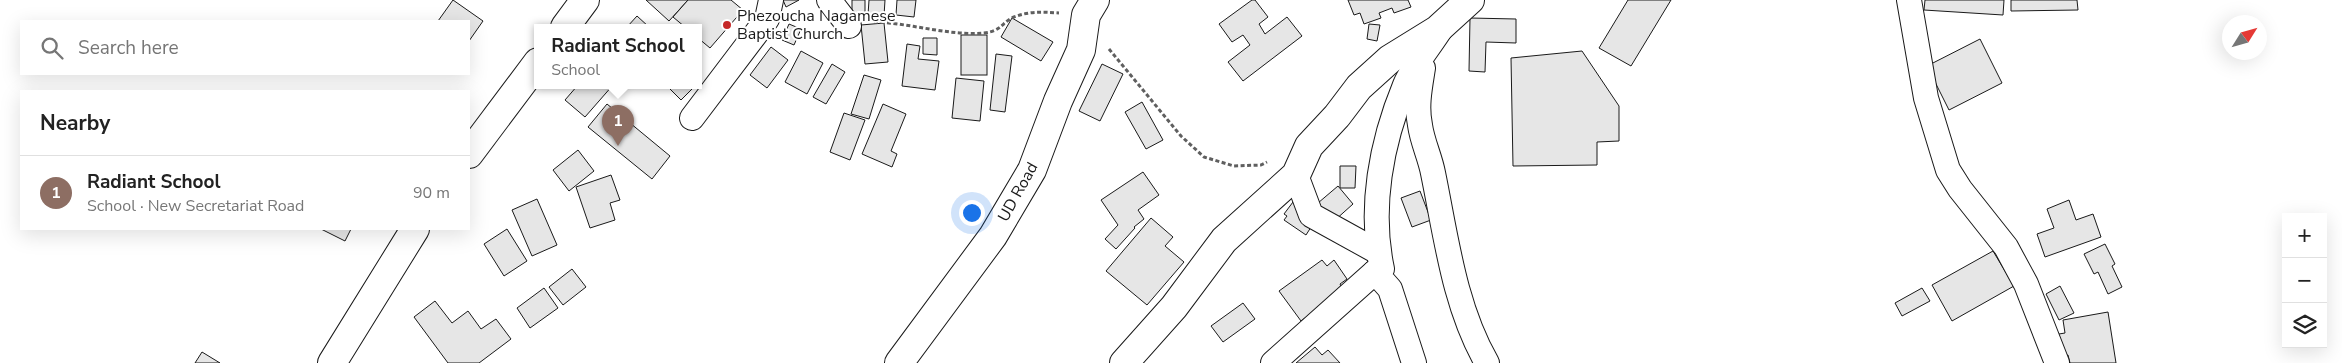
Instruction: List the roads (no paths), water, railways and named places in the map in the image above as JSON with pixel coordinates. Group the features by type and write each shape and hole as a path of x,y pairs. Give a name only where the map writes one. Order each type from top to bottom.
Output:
{"main road":[{"path":"566,24 585,0"},
{"path":"1124,363 1174,307 1224,240 1296,176 1309,146 1337,116 1359,87 1390,59 1444,23 1470,0"},
{"name":"UD Road","path":"900,363 994,236 1032,170 1058,101 1081,50 1090,7"},
{"path":"470,153 534,67"},
{"path":"332,363 414,230"}],"street":[{"path":"692,118 767,19 771,0"},
{"path":"829,0 850,26"},
{"path":"1909,0 1926,98 1948,170 1960,189 2006,247 2026,284 2058,363"},
{"path":"1414,363 1390,289 1377,262 1377,182 1406,84 1444,23"},
{"path":"1425,54 1418,100 1420,126 1433,171 1460,299 1487,363"},
{"path":"1296,176 1311,215 1377,262"},
{"path":"1273,363 1377,262"}],"place":[{"name":"Phezoucha Nagamese Baptist Church","path":"727,25"},
{"name":"Radiant School","path":"618,146"}]}
